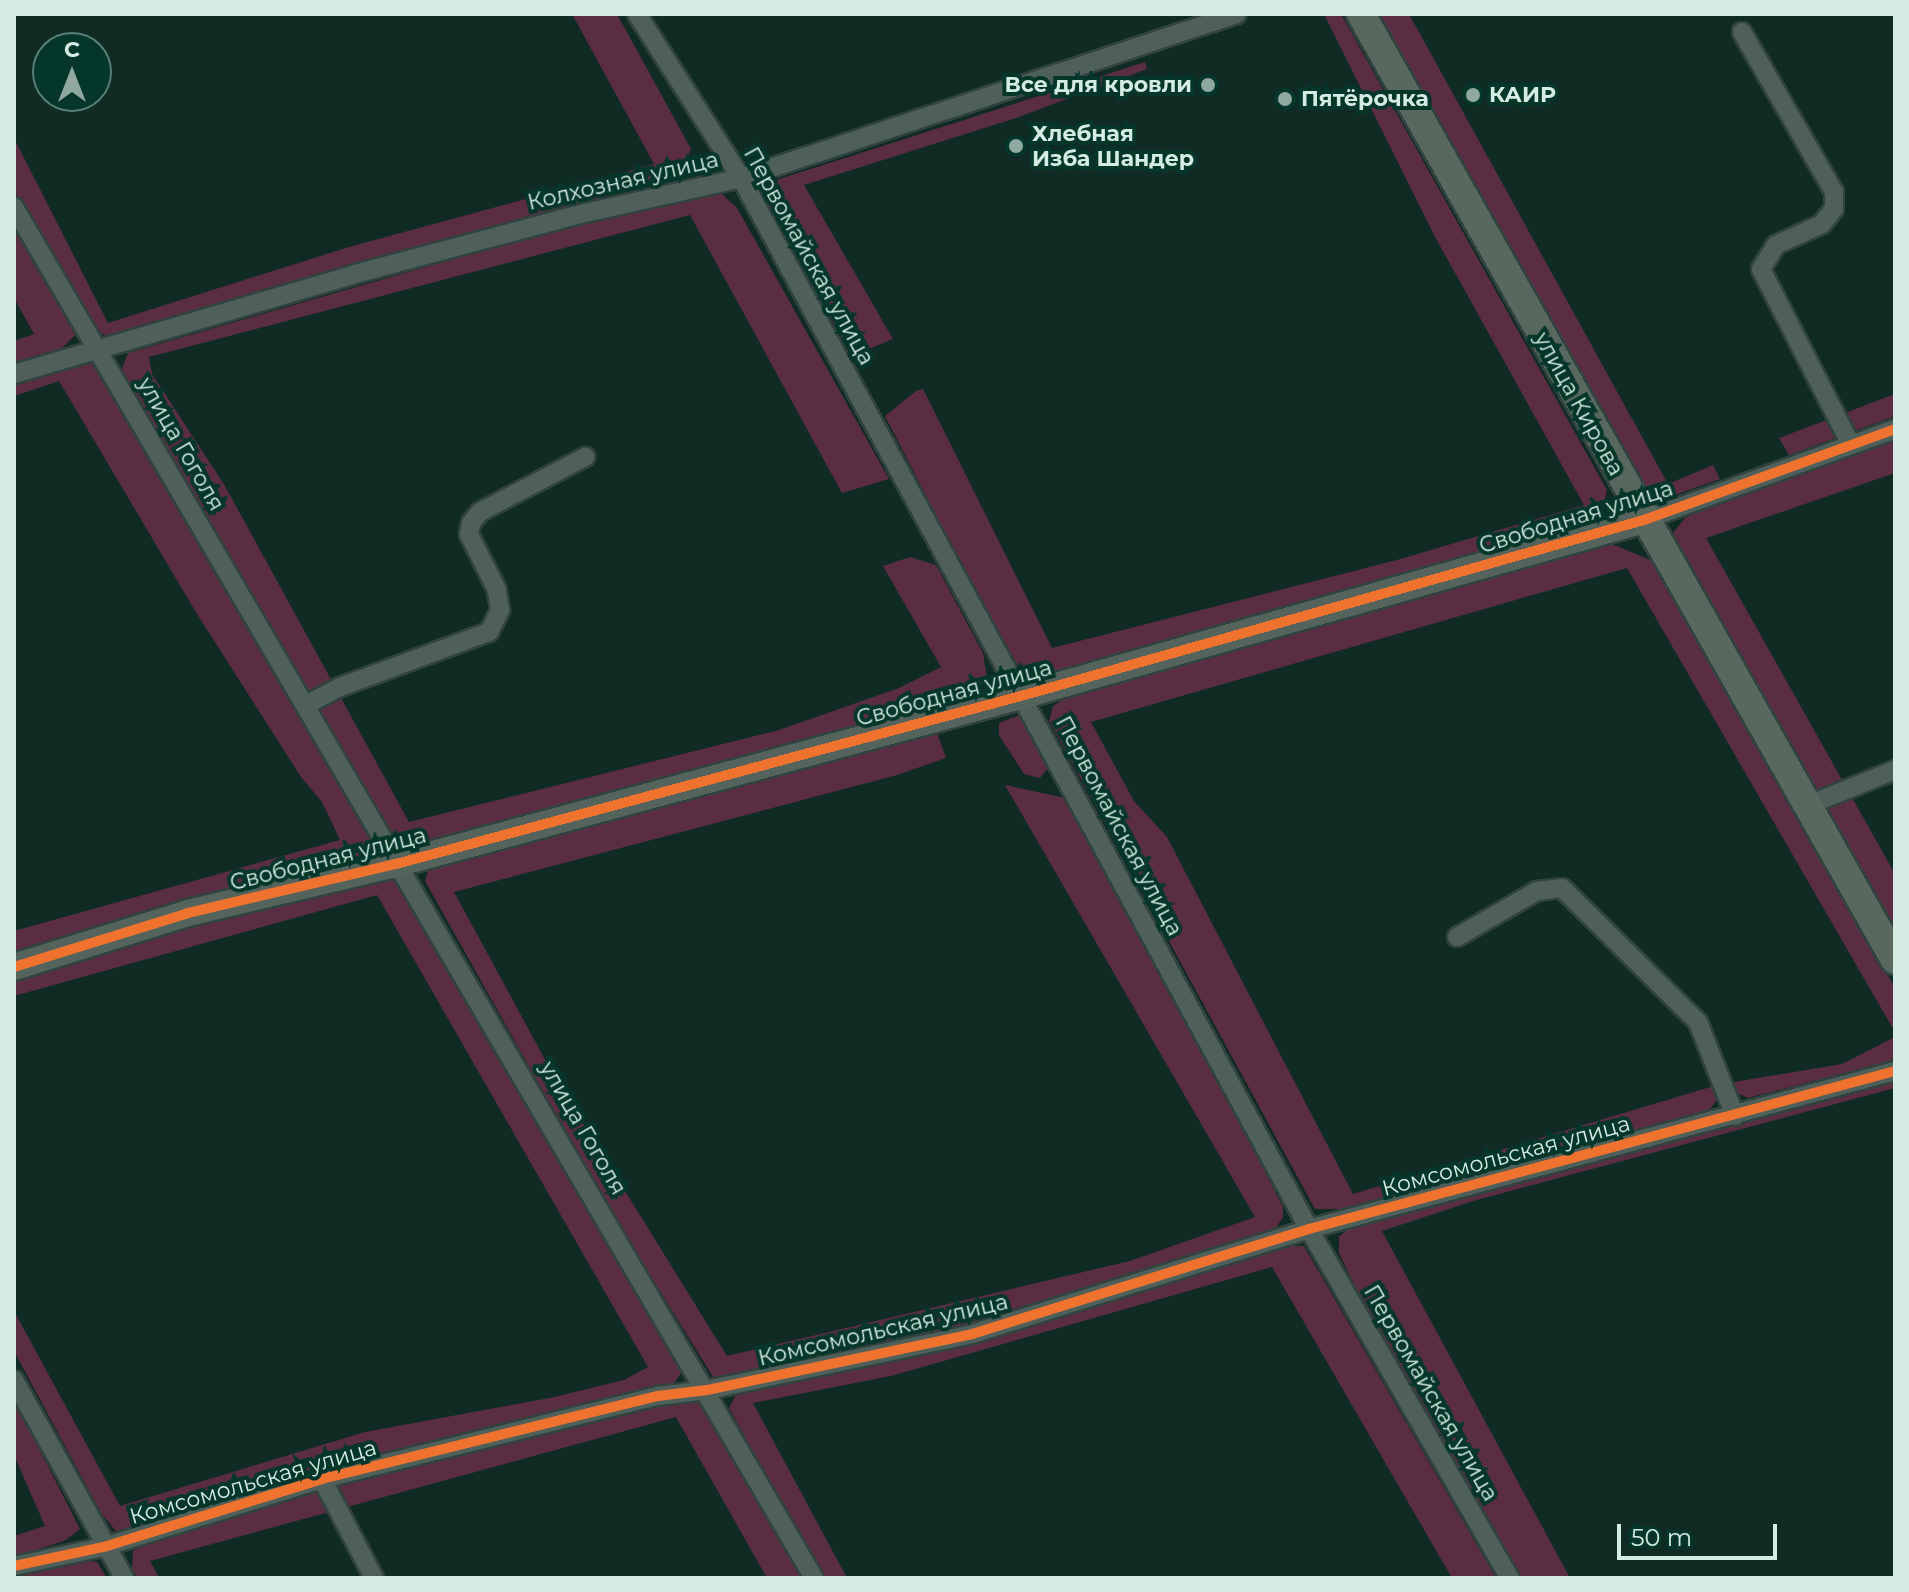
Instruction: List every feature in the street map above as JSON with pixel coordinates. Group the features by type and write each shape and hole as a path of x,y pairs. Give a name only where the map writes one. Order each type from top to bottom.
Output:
{"main road":[{"name":"улица Кирова","path":"1361,14 1895,960"}],"street":[{"name":"Первомайская улица","path":"637,14 741,178 1309,1229 1510,1578"},
{"name":"Колхозная улица","path":"14,374 355,274 741,178 1237,14"},
{"path":"1742,32 1834,192 1834,209 1822,224 1776,245 1761,269 1851,445"},
{"name":"улица Гоголя","path":"14,207 814,1578"},
{"name":"Свободная улица","path":"14,967 188,913 396,864 1021,696 1644,520 1895,429"},
{"path":"306,705 340,687 489,632 500,610 497,590 469,534 471,523 480,512 585,457"},
{"path":"1806,806 1895,770"},
{"path":"1457,937 1537,891 1562,888 1698,1022 1735,1116"},
{"name":"Комсомольская улица","path":"14,1566 107,1546 322,1479 658,1396 707,1390 972,1334 1309,1229 1895,1071"},
{"path":"14,1380 21,1408 124,1578"},
{"name":"Комсомольская улица","path":"322,1479 374,1578"}],"shaded area":[{"path":"572,14 617,14 691,149 685,166 663,181 341,268 115,337 98,333 14,191 14,138 108,323 349,247 654,164"},
{"path":"1324,14 1341,14 1607,490 1603,507 1588,523 1075,667 1044,674 1025,671 1008,655 885,416 916,391 923,389 1052,648 1397,560 1584,505 1434,235"},
{"path":"1377,14 1409,14 1668,484 1713,465 1720,479 1655,502"},
{"path":"1145,62 1147,69 1016,118 804,185 893,339 859,353 842,339 763,198 770,182"},
{"path":"719,191 737,208 889,479 842,493 690,215 149,357 152,374 225,486 409,822 779,730 899,688 941,667 883,566 910,557 936,565 983,653 987,679 976,690 952,700 408,849 394,840 162,444 122,369 128,353 540,234"},
{"path":"14,226 77,333 62,348 14,362 14,341 34,334 14,298"},
{"path":"94,361 370,840 366,853 351,864 14,957 14,931 340,840 322,802 301,777 197,614 59,381 14,396 14,383"},
{"path":"1895,394 1895,416 1789,455 1779,438"},
{"path":"1895,438 1895,473 1706,538 1895,874 1895,930 1673,533 1685,518 1718,500"},
{"path":"1607,542 1655,562 1895,988 1895,1032 1627,568 1091,722 1134,801 1167,837 1353,1194 1714,1086 1716,1091 1716,1101 1708,1112 1358,1209 1315,1209 1049,721 1053,706 1069,695"},
{"path":"1019,715 1045,760 1047,769 1040,778 1024,774 999,735 999,723"},
{"path":"937,733 946,758 897,775 454,892 554,1076 727,1356 1130,1261 1255,1217 1005,785 1065,798 1202,1050 1283,1207 1283,1218 1273,1231 1134,1280 968,1327 715,1380 605,1202 425,881 428,871 448,860"},
{"path":"392,874 681,1364 681,1373 674,1383 652,1391 116,1531 101,1513 14,1351 14,1311 120,1506 365,1432 550,1398 624,1380 648,1367 377,895 14,996 14,974"},
{"path":"1895,1037 1895,1058 1890,1061 1748,1098 1737,1093 1734,1082 1842,1064"},
{"path":"1895,1077 1895,1088 1473,1201 1382,1231 1570,1578 1521,1578 1377,1333 1339,1253 1339,1237 1351,1226"},
{"path":"1287,1246 1304,1246 1496,1578 1452,1578 1272,1267 891,1376 753,1403 847,1578 823,1578 729,1408 738,1391 983,1340"},
{"path":"685,1399 699,1401 805,1578 767,1578 676,1417 150,1561 159,1578 137,1578 132,1569 133,1551 152,1541 306,1494"},
{"path":"14,1400 80,1529 64,1541 14,1557 14,1536 45,1526 14,1455"},
{"path":"77,1560 97,1562 107,1578 14,1578"}],"cycle path":[{"path":"14,967 188,913 396,864 1021,696 1644,520 1895,429"},
{"path":"14,1566 107,1546 322,1479 658,1396 707,1390 972,1334 1309,1229 1895,1071"}],"place":[{"name":"Все для кровли","path":"1208,85"},
{"name":"КАИР","path":"1473,95"},
{"name":"Пятёрочка","path":"1285,99"},
{"name":"Хлебная Изба Шандер","path":"1016,146"}]}
